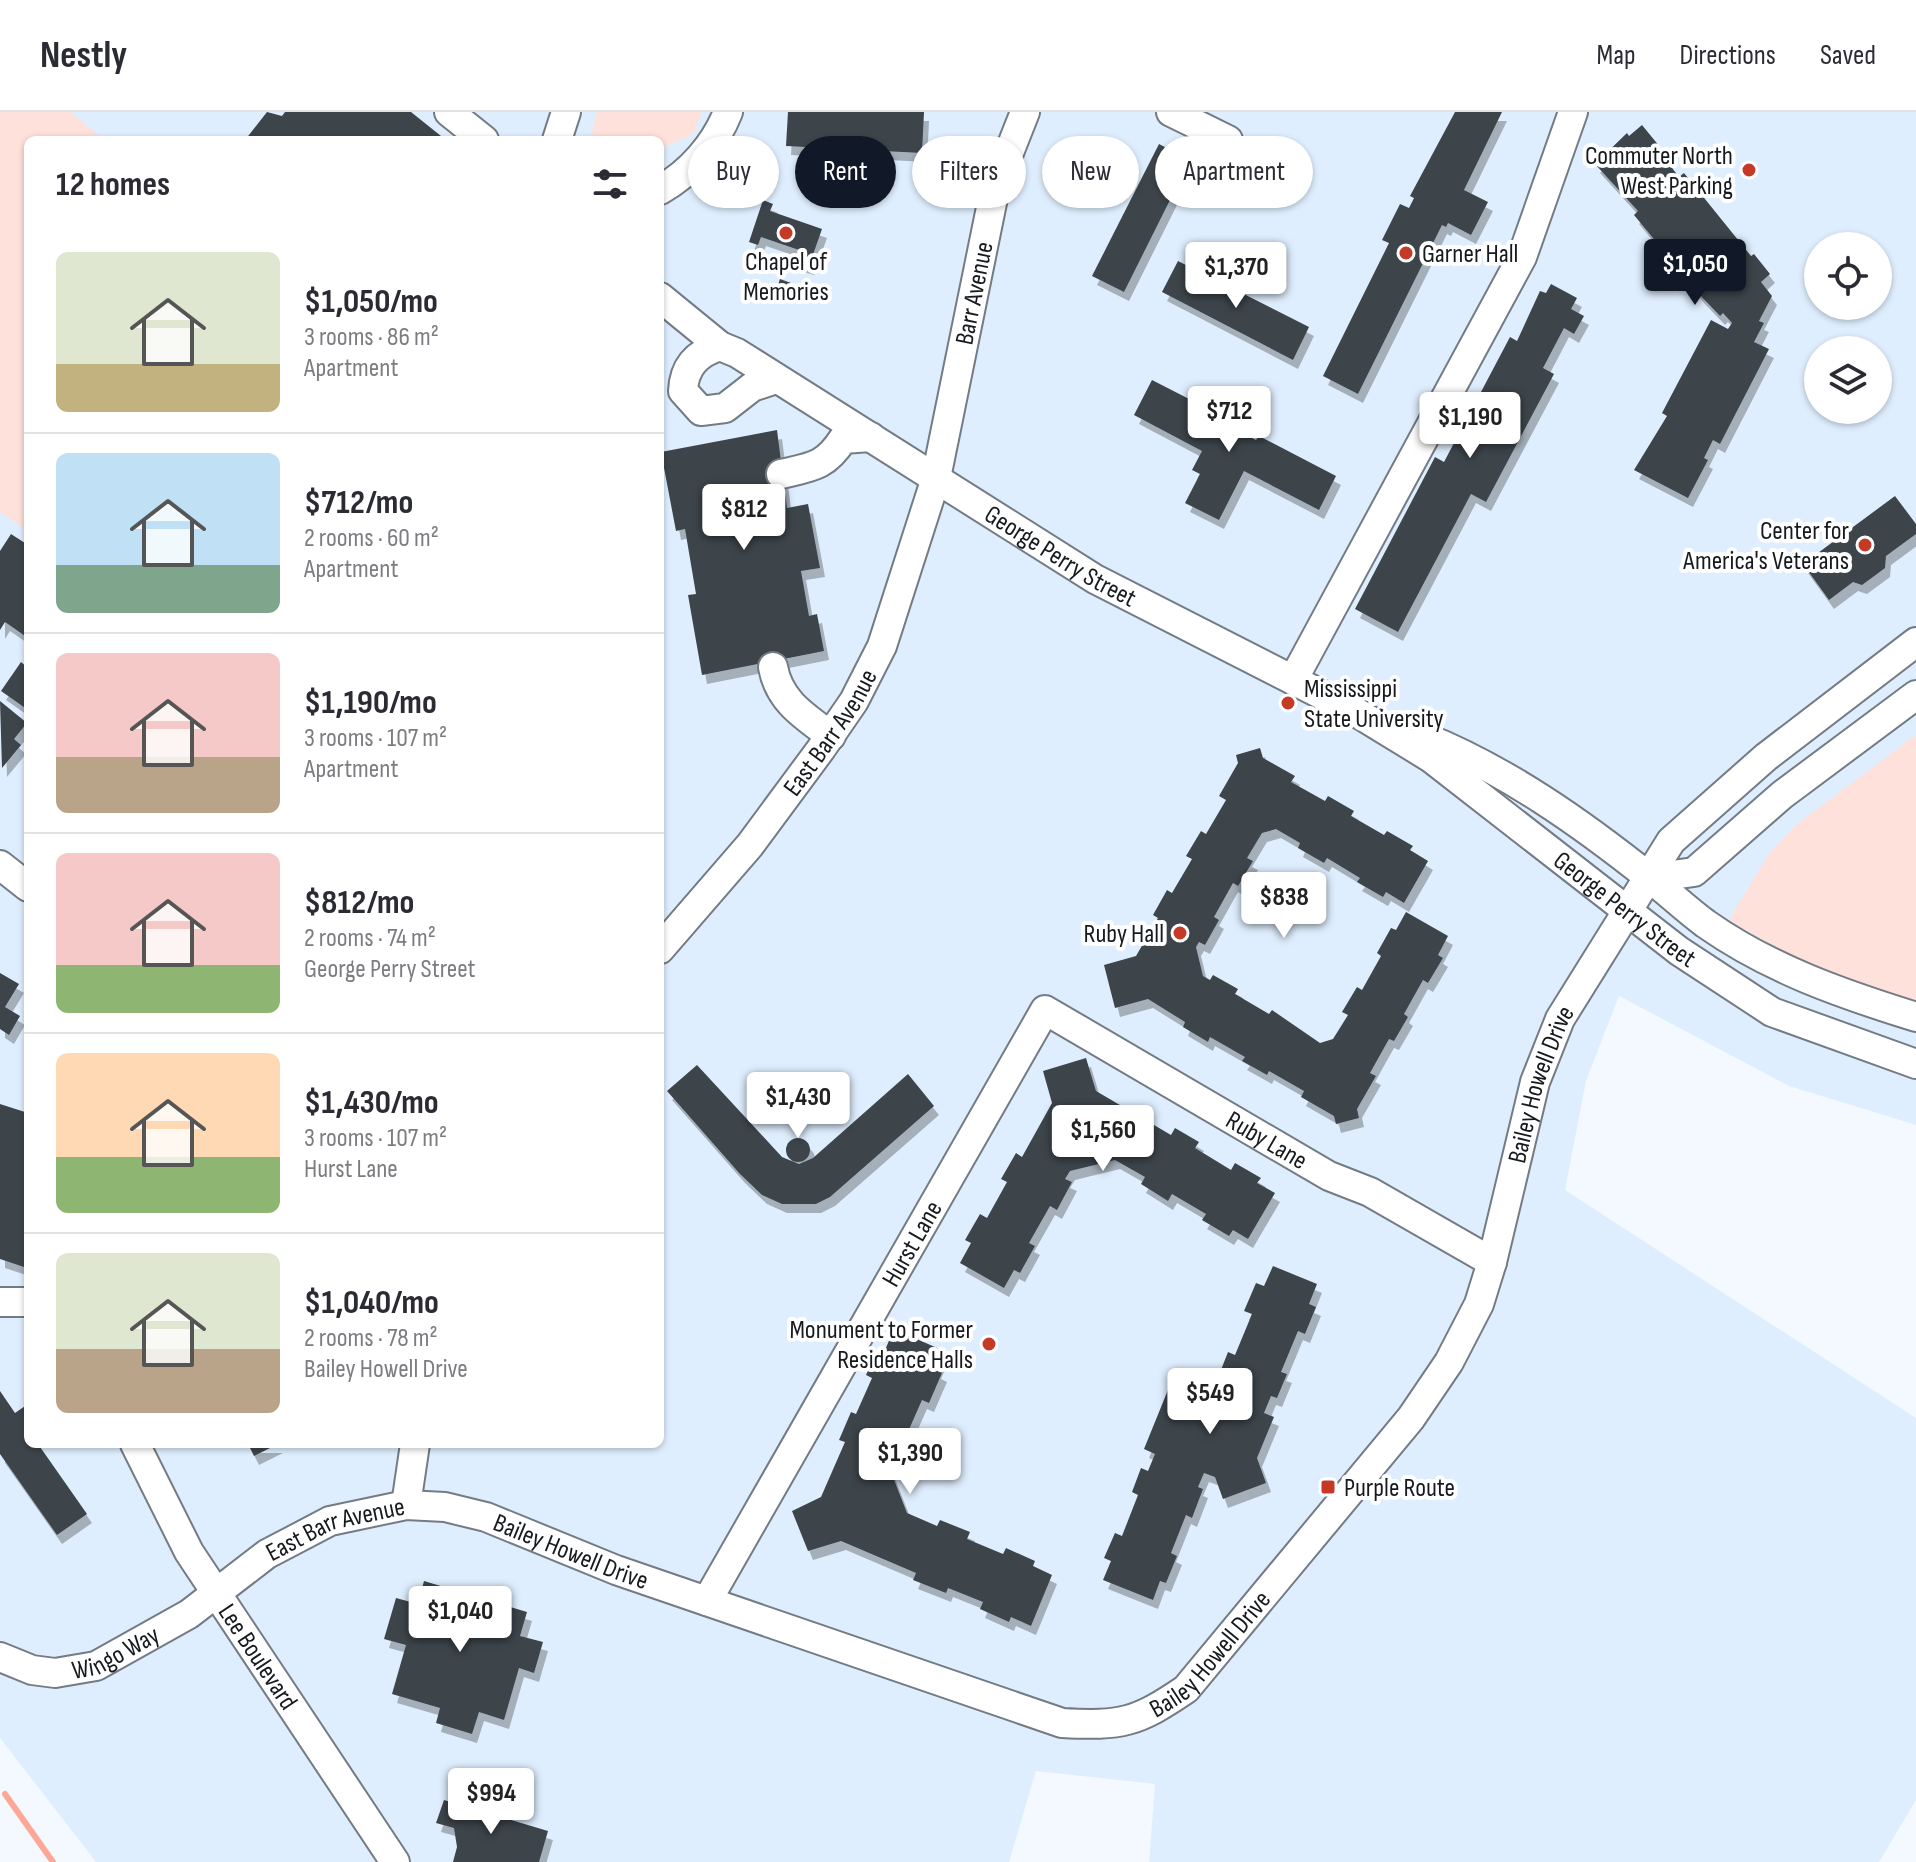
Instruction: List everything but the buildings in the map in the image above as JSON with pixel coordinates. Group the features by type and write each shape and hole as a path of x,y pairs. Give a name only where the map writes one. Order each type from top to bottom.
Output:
{"street":[{"path":"449,112 479,136"},
{"path":"558,136 566,112"},
{"path":"664,188 676,181 711,146 728,112"},
{"name":"Barr Avenue","path":"936,478 995,188 1025,112"},
{"path":"1171,112 1220,136"},
{"path":"1293,680 1522,257 1573,112"},
{"name":"George Perry Street","path":"664,300 720,346 737,353 1095,579 1356,712 1431,758 1540,839 1679,951 1772,1012 1916,1064"},
{"path":"720,346 704,351 683,381 683,391 701,411 725,408 752,387 776,379"},
{"path":"781,474 816,466 831,457 843,439 871,437"},
{"name":"East Barr Avenue","path":"664,944 750,845 854,701 882,646 936,478"},
{"path":"1651,878 1671,841 1713,801 1916,642"},
{"path":"773,667 776,683 788,703 831,736"},
{"path":"1651,878 1694,872 1782,795 1916,695"},
{"name":"George Perry Street","path":"1356,712 1432,740 1509,779 1651,878 1706,924 1773,965 1836,991 1916,1017"},
{"path":"0,865 24,884"},
{"name":"Bailey Howell Drive","path":"406,1505 445,1507 486,1517 616,1570 1062,1723 1112,1726 1148,1715 1186,1689 1411,1418 1458,1346 1479,1304 1535,1082 1560,1019 1625,910 1651,878"},
{"name":"Ruby Lane","path":"1045,1010 1329,1176 1370,1192 1492,1262"},
{"name":"Hurst Lane","path":"707,1601 1045,1010"},
{"path":"0,1302 24,1302"},
{"name":"Lee Boulevard","path":"137,1448 189,1552 395,1862"},
{"name":"East Barr Avenue","path":"219,1593 267,1554 330,1521 406,1505 414,1448"},
{"name":"Wingo Way","path":"0,1657 32,1670 55,1673 96,1666 219,1593"}],"shaded area":[{"name":"Mississippi State University","path":"0,112 1916,112 1916,1125 1789,1086 1619,996 1586,1081 1565,1190 1916,1418 1916,1800 1879,1862 1149,1862 1155,1784 1036,1771 1009,1862 96,1862 0,1738"},
{"path":"0,112 70,112 100,136 24,136 24,528 0,512"},
{"path":"597,112 702,112 693,134 664,147 664,136 591,136"},
{"path":"1916,735 1916,1006 1797,960 1729,920 1770,852 1797,824"}],"waterway":[{"path":"5,1794 53,1862"}],"place":[{"name":"Commuter North West Parking","path":"1749,170"},
{"name":"Chapel of Memories","path":"786,233"},
{"name":"Garner Hall","path":"1406,253"},
{"name":"Center for America's Veterans","path":"1865,545"},
{"name":"Mississippi State University","path":"1288,703"},
{"name":"Ruby Hall","path":"1180,933"},
{"name":"Monument to Former Residence Halls","path":"989,1344"},
{"name":"Purple Route","path":"1328,1487"}]}
